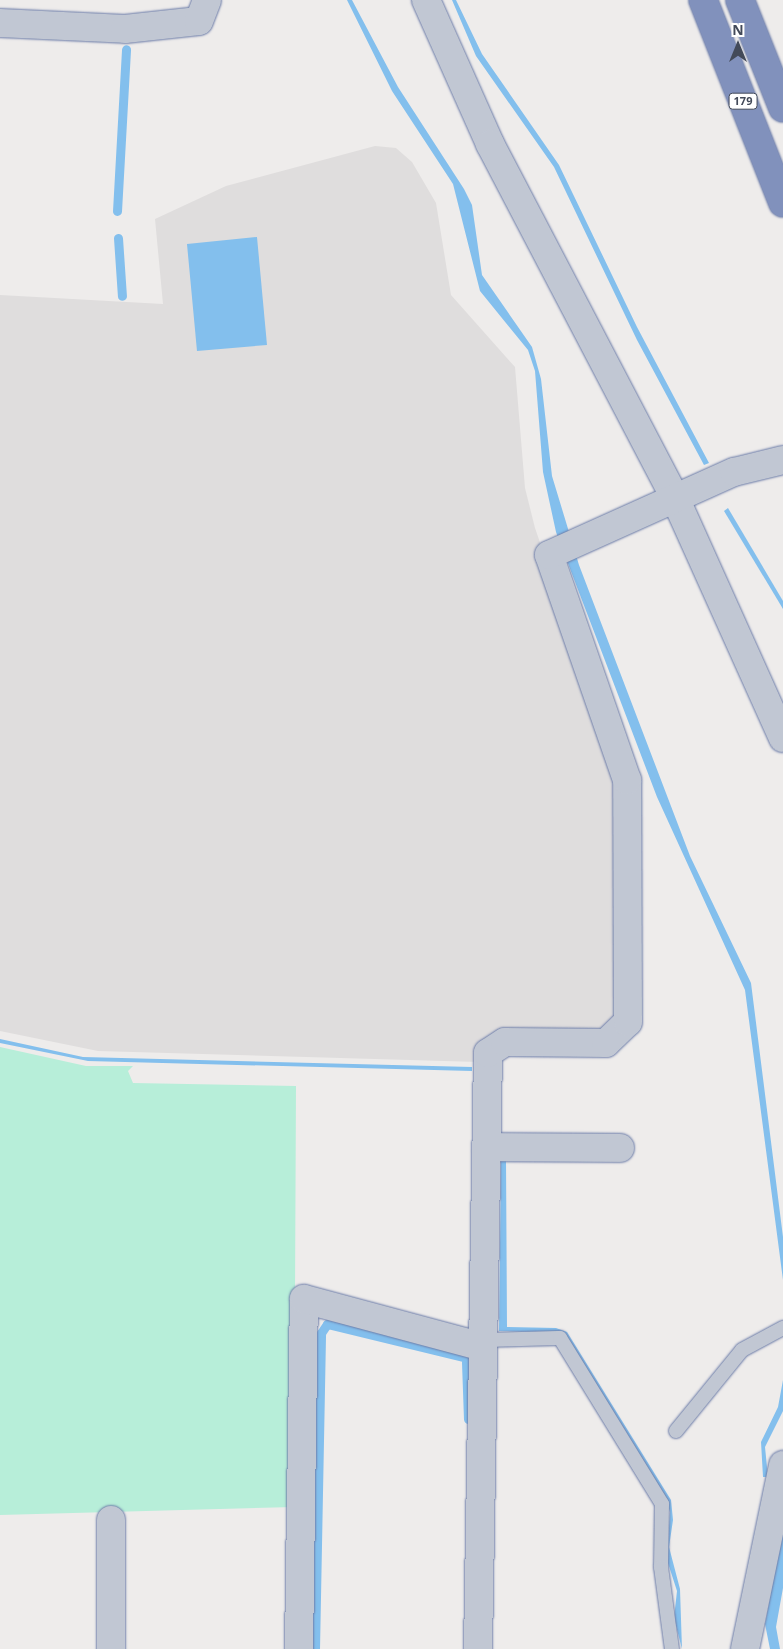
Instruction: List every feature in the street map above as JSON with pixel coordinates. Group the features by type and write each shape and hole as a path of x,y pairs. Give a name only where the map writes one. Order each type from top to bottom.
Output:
{"highway":[{"name":"179","path":"703,0 783,203"},
{"name":"179","path":"740,0 783,108"}],"street":[{"path":"0,23 125,29 181,23 199,21 207,0"},
{"path":"426,0 490,144 676,500 783,738"},
{"path":"478,1649 488,1053 505,1042 606,1044 628,1022 627,780 549,555 676,500 734,472 783,460"},
{"path":"486,1147 620,1148"},
{"path":"299,1649 304,1299 483,1343"},
{"path":"744,1649 782,1478"},
{"path":"111,1520 111,1649"}],"lane":[{"path":"676,1431 742,1350 783,1328"},
{"path":"483,1343 560,1338 662,1504 661,1567 672,1649"}],"shaded area":[{"path":"375,146 396,148 412,162 436,203 451,295 515,367 525,488 535,528 623,783 622,1020 603,1038 498,1035 479,1062 98,1051 0,1031 0,295 163,304 155,219 226,186"}],"green space":[{"path":"0,1047 86,1066 133,1066 128,1071 133,1083 296,1086 294,1507 0,1515"}],"water":[{"path":"347,0 352,0 398,87 464,189 472,205 482,275 532,347 541,379 552,476 579,565 690,856 751,983 783,1237 783,1280 745,990 657,797 556,532 543,472 535,371 528,350 480,291 453,184 392,91"},
{"path":"452,0 456,0 482,54 559,165 637,327 709,463 704,465 637,340 554,167 476,56"},
{"path":"257,237 267,345 197,351 187,244"},
{"path":"728,508 783,601 783,609 724,511"},
{"path":"0,1039 83,1057 472,1067 472,1071 88,1061 0,1043"},
{"path":"501,1159 506,1159 507,1327 556,1328 567,1332 671,1500 673,1520 669,1547 680,1589 682,1649 674,1618 677,1591 667,1560 670,1512 666,1499 561,1333 499,1331"},
{"path":"783,1380 783,1411 765,1447 768,1477 763,1477 761,1442 778,1407"},
{"path":"783,1528 783,1588 776,1627 780,1649 770,1649 765,1624"}],"waterway":[{"path":"117,211 126,49"},
{"path":"118,238 122,296"},
{"path":"315,1649 321,1333 327,1324 468,1358"},
{"path":"466,1362 468,1419"}]}
